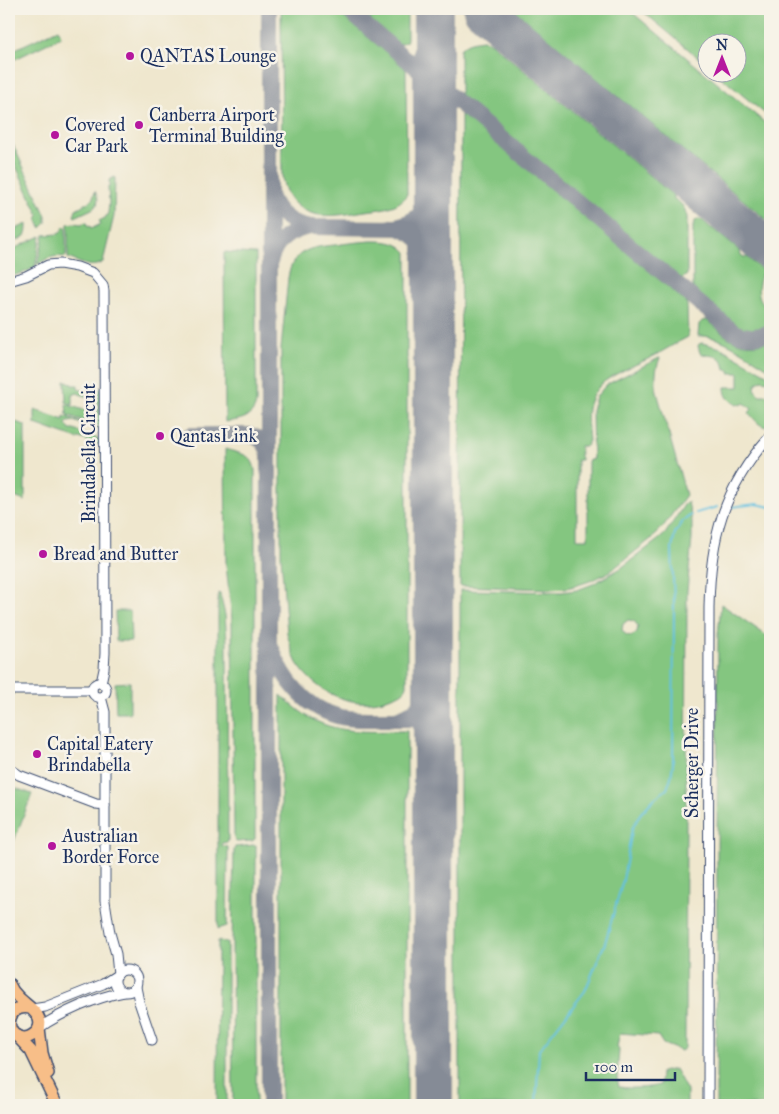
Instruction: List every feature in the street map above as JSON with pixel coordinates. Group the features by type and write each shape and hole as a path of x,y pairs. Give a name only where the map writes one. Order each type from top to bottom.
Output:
{"main road":[{"path":"9,984 16,995 38,1016 43,1059 58,1105"},
{"path":"31,1009 18,1009 13,1013 9,1013 10,1028 31,1051 58,1105"},
{"path":"16,1035 29,1037 34,1035 39,1028"}],"street":[{"name":"Brindabella Circuit","path":"9,281 35,272 44,263 54,259 64,260 94,273 103,285 105,653 101,683"},
{"name":"Scherger Drive","path":"708,1105 709,596 712,552 724,507 743,471 770,436"},
{"path":"92,690 95,684 103,684 106,689 105,694 101,697"},
{"path":"9,690 92,690"},
{"path":"92,690 95,696 101,697"},
{"path":"101,697 105,712 105,901 110,933 120,973 116,979 116,986 125,992 134,1005 139,1018"},
{"path":"9,768 19,775 96,804 105,804"},
{"path":"31,1009 45,1007 103,984 120,973 132,972 138,981 136,987 139,1002 152,1040"},
{"path":"39,1028 57,1016 108,995 131,991 136,987"}],"green space":[{"path":"281,9 334,9 406,70 407,194 399,203 379,209 326,216 304,210 288,196 282,176"},
{"path":"354,9 407,9 406,42 395,43"},
{"path":"513,9 628,9 696,66 696,82 716,82 770,127 770,219 767,220"},
{"path":"640,9 770,9 770,118 727,82 746,82 746,32 696,32 696,56"},
{"path":"58,29 61,37 9,62 9,52"},
{"path":"483,40 491,43 674,196 674,199 681,204 687,217 687,275 683,278 678,278 535,160 534,156 532,157 460,97 460,49 473,41"},
{"path":"461,114 685,301 687,305 688,337 610,377 599,387 591,399 587,414 589,441 586,446 580,446 581,460 577,460 577,539 588,539 588,460 593,459 592,410 596,397 606,385 659,358 656,375 657,392 686,495 662,528 651,539 608,573 575,586 550,589 460,586"},
{"path":"9,136 46,216 46,223 41,228 37,218 39,216 9,151"},
{"path":"115,177 114,216 103,262 90,265 68,258 68,224 86,222 91,229 101,224 99,221 105,218 108,213 109,180"},
{"path":"95,191 98,199 97,205 75,217 76,209 92,200"},
{"path":"699,219 763,271 758,288 762,302 770,311 770,325 763,330 750,332 738,328 693,292 693,226 695,221"},
{"path":"27,224 24,237 15,241 9,236 9,232"},
{"path":"65,226 66,256 50,258 37,265 44,235 59,234"},
{"path":"41,236 35,267 9,277 9,251"},
{"path":"371,241 395,244 407,252 407,686 402,692 394,696 363,702 337,697 314,683 297,663 287,633 281,556 281,349 288,278 290,269 298,256 318,247"},
{"path":"224,253 256,254 256,402 255,408 245,418 225,422"},
{"path":"706,320 722,333 739,343 757,344 770,340 770,369 726,343 707,336 698,336 699,324"},
{"path":"702,343 721,348 770,376 770,385 768,381 762,380 757,383 755,388 760,395 767,395 770,390 770,427 758,423 749,413 752,409 744,403 737,405 728,398 725,387 739,387 739,373 730,373 730,370 725,370 722,360 719,358 700,353 698,346"},
{"path":"65,381 72,383 72,385 78,385 78,389 92,393 94,388 101,389 99,426 67,415 66,404 95,414 98,411 98,403 96,400 77,393 73,395 73,405 66,402"},
{"path":"35,410 64,420 64,416 99,428 99,430 96,430 74,421 66,424 70,430 99,439 99,445 35,424"},
{"path":"9,420 25,425 25,501 9,495"},
{"path":"225,449 249,457 255,471 255,839 237,842 234,838 232,620 226,565"},
{"path":"686,502 688,502 692,521 692,539 687,591 685,1048 681,1051 663,1044 658,1036 620,1033 617,1047 619,1050 617,1078 619,1087 650,1087 660,1085 661,1072 675,1069 687,1091 687,1105 460,1105 460,590 561,592 577,590 593,584 621,568 665,534","holes":["628,620 634,621 638,626 637,632 632,636 626,635 622,630 623,624"]},
{"path":"218,593 220,594 225,615 227,641 228,842 222,843 222,846 228,847 227,926 218,929"},
{"path":"721,604 770,638 770,1105 716,1105 718,635"},
{"path":"115,611 130,611 131,641 116,641"},
{"path":"130,682 130,713 116,713 115,683"},
{"path":"281,695 308,717 335,728 358,731 407,731 407,1105 281,1105"},
{"path":"9,786 32,794 9,854"},
{"path":"256,845 256,1105 233,1105 232,943 234,850 235,847"},
{"path":"218,941 227,942 227,1105 217,1105"}],"waterway":[{"path":"731,507 757,504 770,507"},
{"path":"696,513 717,507"},
{"path":"536,1105 539,1050 585,991 605,943 623,880 632,829 640,814 655,798 667,789 671,777 673,764 674,603 672,549 675,533 683,521 691,515"}],"taxiway":[{"path":"269,9 269,1105"},
{"path":"346,9 734,332 752,336 770,332"},
{"path":"425,75 431,88 433,100"},
{"path":"391,227 408,222 420,214 425,208 433,184"},
{"path":"270,195 276,208 281,213 291,221 304,226 399,228 412,234 424,244 433,264"},
{"path":"270,262 276,248 284,238 296,231 311,227"},
{"path":"190,435 249,435 262,441 269,454"},
{"path":"272,649 289,681 305,699 325,712 352,719 433,719"},
{"path":"399,718 412,712 422,703 429,691 433,678"}],"runway":[{"path":"433,9 433,1105"},
{"path":"483,9 770,250"}],"place":[{"name":"QANTAS Lounge","path":"130,56"},
{"name":"Canberra Airport Terminal Building","path":"139,125"},
{"name":"Covered Car Park","path":"55,135"},
{"name":"QantasLink","path":"160,436"},
{"name":"Bread and Butter","path":"43,554"},
{"name":"Capital Eatery Brindabella","path":"37,754"},
{"name":"Australian Border Force","path":"52,846"}]}
